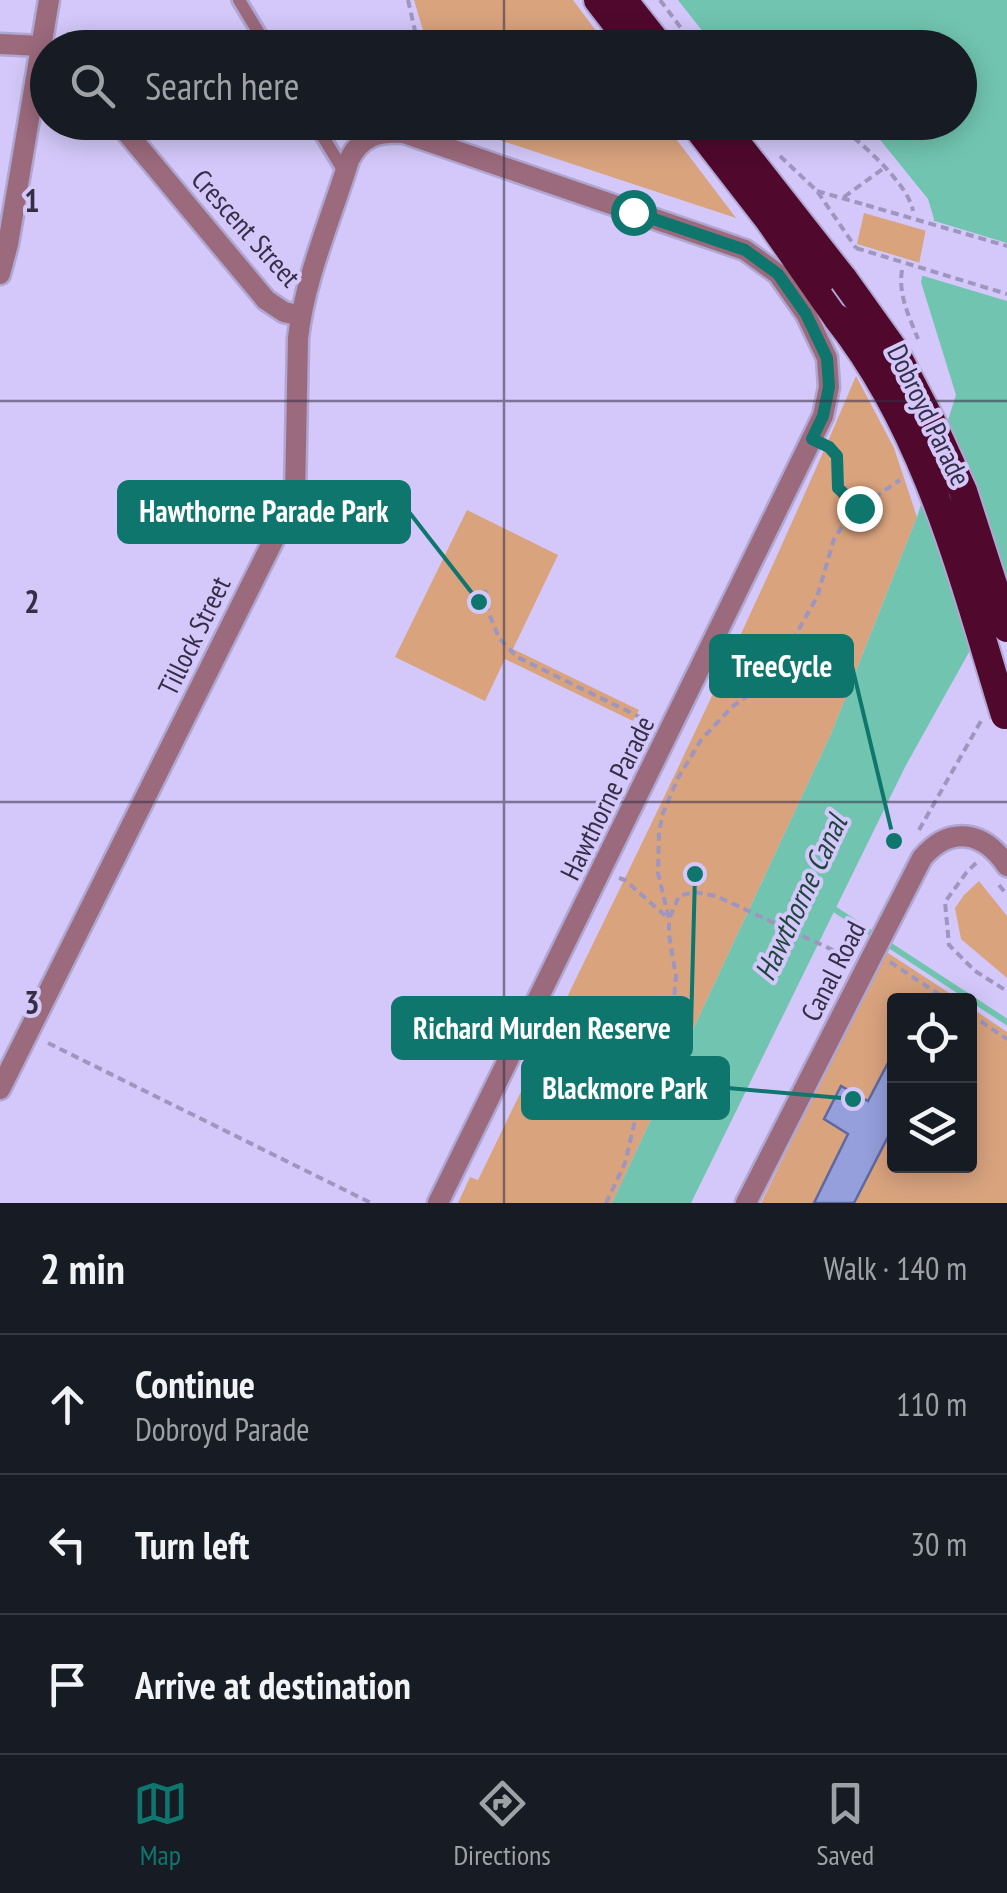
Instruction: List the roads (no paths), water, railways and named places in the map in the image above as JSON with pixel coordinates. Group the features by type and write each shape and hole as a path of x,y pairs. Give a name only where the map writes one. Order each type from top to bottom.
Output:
{"highway":[{"path":"598,0 620,30"},
{"path":"624,0 647,30"},
{"name":"Dobroyd Parade","path":"707,140 769,220 882,384 942,514 1000,714"},
{"name":"Dobroyd Parade","path":"734,140 894,350 963,491 1007,628"}],"street":[{"path":"46,30 49,0"},
{"path":"0,44 30,47"},
{"path":"0,274 30,124"},
{"name":"Crescent Street","path":"133,140 266,300 284,312 300,316"},
{"name":"Tillock Street","path":"0,1089 16,1041 295,496 300,316 345,173 355,148 363,140"},
{"name":"Tillock Street","path":"424,140 745,250 778,274 806,314 827,358 829,387 823,416"},
{"name":"Hawthorne Parade","path":"438,1203 823,416"},
{"name":"Canal Road","path":"746,1203 922,858 942,840 966,836 994,848 1007,866"}],"lane":[{"path":"238,0 257,30"},
{"path":"325,140 345,173"}],"water":[{"name":"Hawthorne Canal","path":"678,0 1007,0 1007,584 905,767 691,1203 612,1203 831,734 917,517 956,395 921,282 934,219 928,199 880,140 977,140 977,30 702,30"}],"waterway":[{"path":"828,905 1007,1022"}],"place":[{"name":"Hawthorne Parade Park","path":"479,602"},
{"name":"TreeCycle","path":"894,841"},
{"name":"Richard Murden Reserve","path":"695,874"},
{"name":"Blackmore Park","path":"853,1099"}]}
